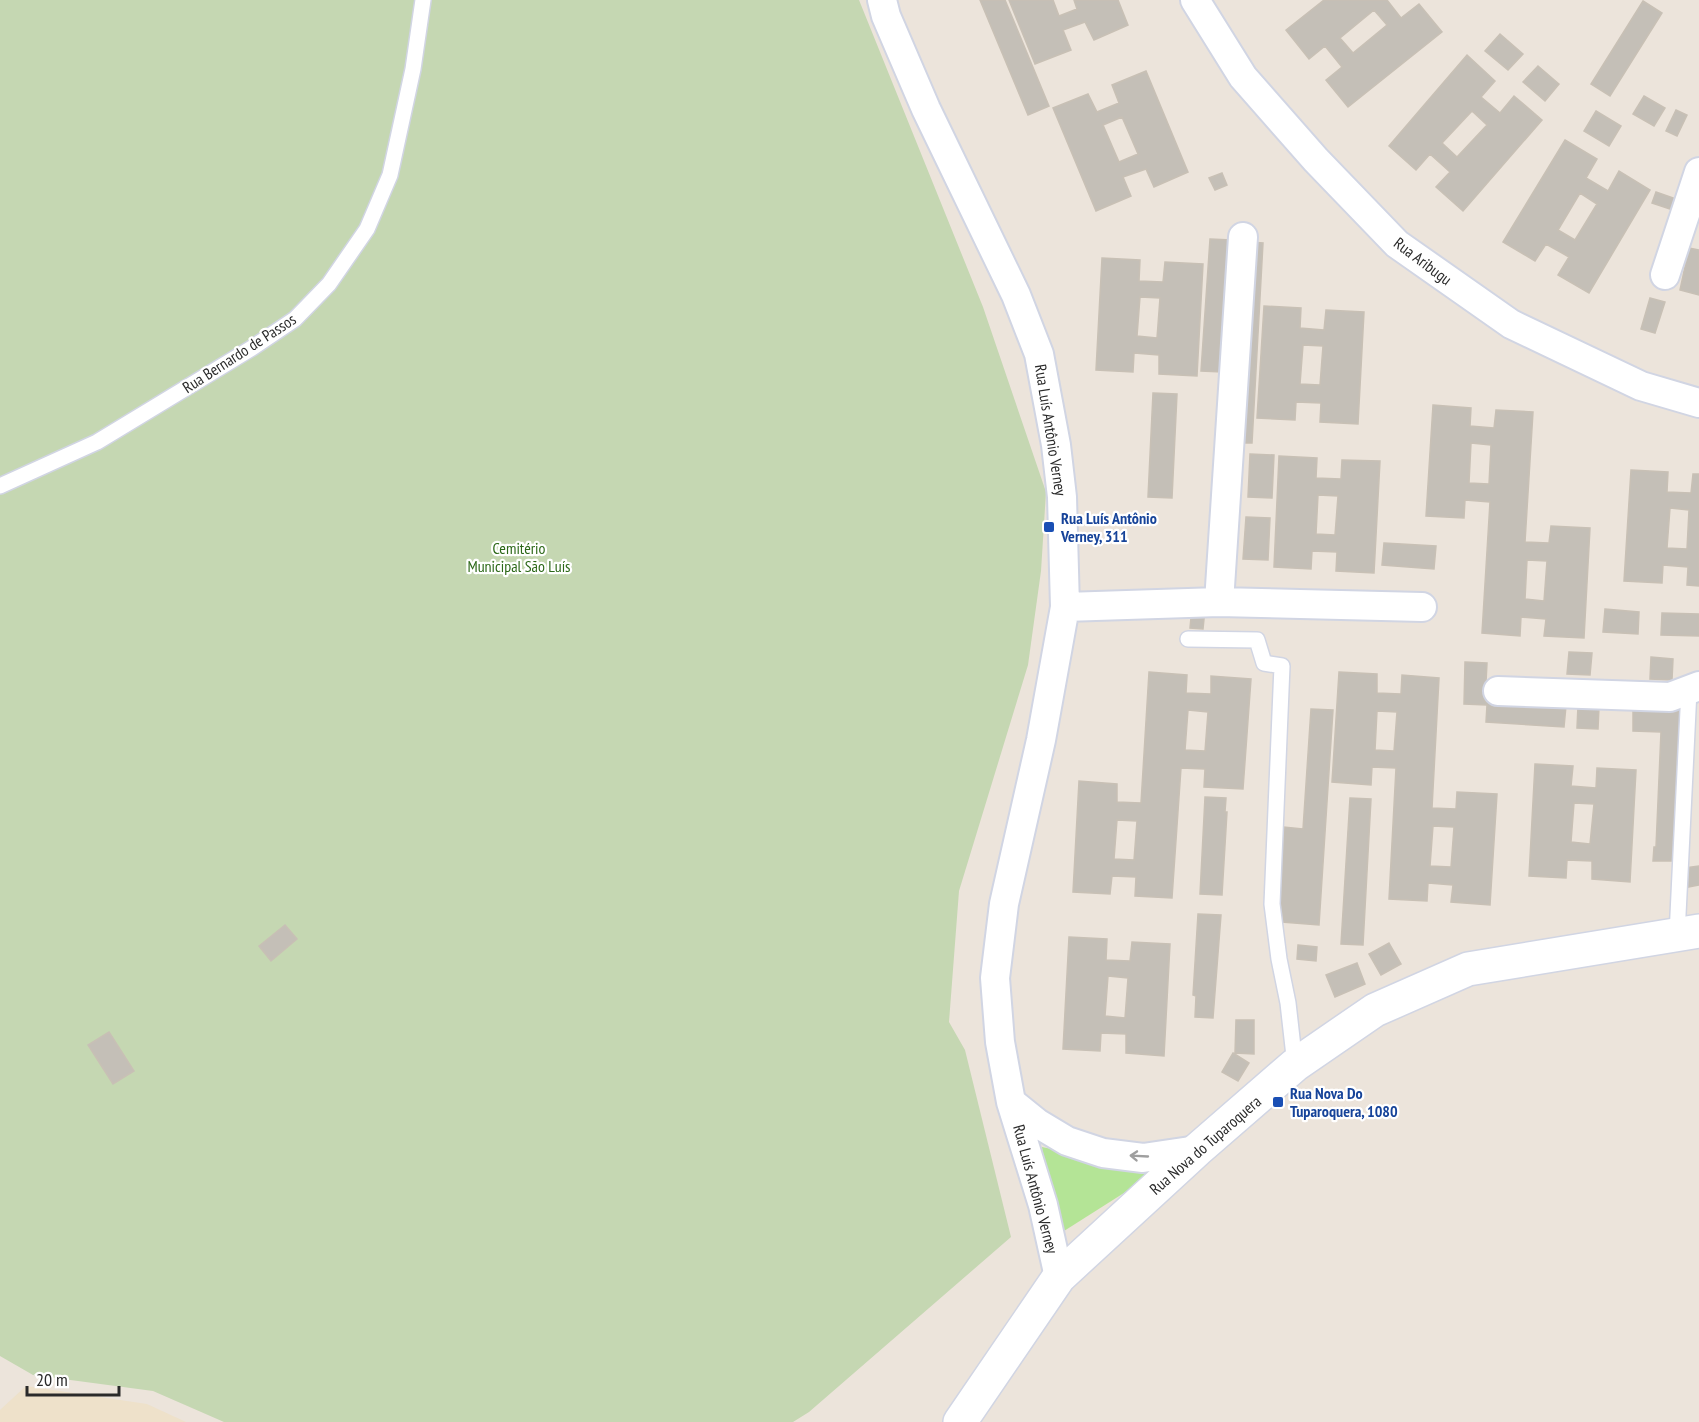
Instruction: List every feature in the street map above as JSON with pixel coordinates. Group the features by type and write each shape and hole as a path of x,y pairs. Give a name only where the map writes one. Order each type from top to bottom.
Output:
{"street":[{"name":"Rua Luís Antônio Verney","path":"882,0 886,16 926,109 1016,295 1039,354 1056,445 1062,497 1065,607 1041,740 1004,904 995,978 1000,1042 1011,1102 1043,1205 1059,1277"},
{"name":"Rua Aribugu","path":"1195,0 1243,77 1316,160 1397,244 1511,324 1641,386 1699,403"},
{"path":"1665,275 1699,172"},
{"path":"1219,602 1243,237"},
{"path":"1065,607 1219,602 1422,607"},
{"path":"1498,691 1670,697 1694,688"},
{"name":"Rua Nova do Tuparoquera","path":"960,1422 1059,1277 1197,1150 1295,1065 1375,1010 1468,969 1688,933"},
{"name":"Rua Luís Antônio Verney","path":"1011,1102 1037,1123 1066,1141 1103,1153 1143,1158 1197,1150"}],"lane":[{"name":"Rua Bernardo de Passos","path":"0,486 97,442 252,348 295,319 329,284 367,229 390,175 413,69 423,0"},
{"path":"1188,639 1257,640 1264,663 1282,666 1272,904 1279,959 1288,1003 1295,1065"},
{"path":"1688,933 1694,688"}],"shaded area":[{"path":"26,1386 147,1404 186,1422 0,1422 0,1410"}],"green space":[{"name":"Cemitério Municipal São Luís","path":"0,0 859,0 983,307 1046,492 1041,571 1028,665 959,891 949,1022 965,1050 1011,1237 809,1412 793,1422 224,1422 153,1391 33,1375 0,1356"},
{"path":"1042,1147 1157,1172 1053,1238"}],"building":[{"path":"980,0 1005,0 1049,106 1028,115"},
{"path":"1009,0 1053,0 1059,16 1077,9 1074,0 1118,0 1128,25 1094,40 1085,22 1063,30 1071,50 1035,64"},
{"path":"1324,0 1387,0 1401,18 1419,4 1442,32 1348,107 1326,80 1342,67 1325,46 1309,59 1286,30","holes":["1374,10 1387,25 1353,53 1340,38"]},
{"path":"1643,1 1662,13 1610,96 1591,84"},
{"path":"1500,34 1523,54 1508,70 1485,51"},
{"path":"1467,55 1495,81 1481,97 1500,113 1514,96 1542,120 1463,211 1436,187 1450,172 1430,154 1416,170 1389,146","holes":["1472,111 1487,125 1457,157 1442,143"]},
{"path":"1538,66 1559,84 1545,101 1523,82"},
{"path":"1146,71 1188,172 1154,187 1146,169 1123,177 1131,196 1096,211 1053,108 1088,94 1097,112 1119,103 1112,85","holes":["1122,117 1138,154 1119,162 1103,125"]},
{"path":"1644,96 1665,108 1654,126 1633,114"},
{"path":"1676,110 1687,115 1677,136 1666,131"},
{"path":"1596,111 1621,126 1609,146 1584,131"},
{"path":"1565,140 1597,159 1586,178 1608,191 1619,171 1650,190 1589,293 1558,275 1569,257 1546,244 1535,261 1503,242","holes":["1580,193 1597,204 1575,240 1558,230"]},
{"path":"1222,173 1227,185 1215,190 1209,178"},
{"path":"1656,192 1676,199 1673,210 1652,203"},
{"path":"1210,239 1231,240 1222,372 1201,371"},
{"path":"1249,242 1263,243 1252,443 1233,443"},
{"path":"1689,248 1699,250 1699,295 1680,290"},
{"path":"1102,258 1140,260 1139,281 1163,282 1165,262 1203,264 1197,376 1159,374 1159,355 1134,353 1133,372 1096,370","holes":["1140,297 1160,298 1157,338 1137,336"]},
{"path":"1650,298 1665,302 1655,333 1641,329"},
{"path":"1264,306 1301,308 1300,328 1324,330 1326,310 1364,312 1358,424 1320,422 1321,403 1296,402 1295,420 1257,418","holes":["1303,345 1323,346 1320,385 1300,384"]},
{"path":"1153,393 1177,394 1172,498 1148,497"},
{"path":"1433,405 1471,408 1470,426 1494,428 1496,410 1533,412 1525,542 1549,543 1551,526 1590,528 1584,638 1544,636 1546,619 1521,617 1520,636 1482,633 1490,502 1465,500 1464,518 1426,516","holes":["1471,443 1491,445 1489,484 1469,483","1527,560 1547,561 1544,601 1525,599"]},
{"path":"1250,454 1274,455 1272,498 1248,497"},
{"path":"1279,456 1317,458 1316,478 1341,479 1342,460 1380,461 1374,573 1336,571 1337,552 1312,551 1311,569 1274,567","holes":["1318,495 1338,496 1335,535 1316,534"]},
{"path":"1631,470 1668,472 1667,492 1691,493 1693,474 1699,474 1699,586 1687,585 1688,567 1663,565 1662,583 1624,581","holes":["1670,508 1689,510 1687,549 1667,548"]},
{"path":"1246,517 1270,518 1268,560 1243,559"},
{"path":"1384,543 1436,546 1434,569 1382,565"},
{"path":"1192,607 1205,609 1203,629 1190,628"},
{"path":"1605,609 1639,612 1638,634 1603,632"},
{"path":"1662,613 1699,614 1699,636 1661,635"},
{"path":"1569,652 1592,653 1590,675 1567,674"},
{"path":"1651,657 1673,659 1672,680 1650,679"},
{"path":"1465,662 1487,663 1485,701 1566,706 1564,727 1486,722 1487,705 1464,704"},
{"path":"1149,672 1187,675 1186,693 1211,694 1211,676 1251,679 1243,789 1204,787 1205,769 1181,768 1172,898 1135,896 1136,877 1112,876 1110,894 1073,892 1079,781 1117,784 1117,802 1141,803","holes":["1188,710 1208,712 1205,751 1185,750","1117,820 1137,821 1134,860 1114,859"]},
{"path":"1339,672 1377,674 1377,693 1401,694 1402,675 1439,678 1432,808 1456,809 1457,792 1497,794 1490,905 1451,902 1453,885 1428,883 1427,901 1389,899 1396,768 1372,767 1371,785 1332,782","holes":["1377,711 1397,712 1394,751 1375,750","1433,826 1454,827 1451,867 1430,866"]},
{"path":"1578,706 1599,707 1598,729 1577,728"},
{"path":"1633,707 1685,709 1674,861 1653,861 1654,847 1656,847 1661,732 1633,731"},
{"path":"1311,709 1333,710 1319,925 1282,922 1283,917 1280,917 1278,911 1284,827 1303,829"},
{"path":"1535,764 1573,766 1571,786 1596,788 1597,768 1636,770 1630,882 1592,879 1592,861 1567,860 1566,878 1529,876","holes":["1574,803 1594,804 1590,844 1571,842"]},
{"path":"1205,797 1226,798 1222,895 1200,894"},
{"path":"1350,798 1371,799 1363,945 1341,944"},
{"path":"1699,866 1699,885 1688,887 1685,868"},
{"path":"1198,914 1221,915 1213,1018 1195,1017 1196,996 1193,995"},
{"path":"285,925 297,939 271,961 259,946"},
{"path":"1069,937 1107,939 1106,960 1130,961 1132,942 1170,944 1164,1056 1126,1053 1126,1034 1101,1033 1100,1051 1063,1049","holes":["1108,976 1128,978 1125,1018 1105,1016"]},
{"path":"1389,943 1401,964 1381,975 1369,954"},
{"path":"1298,945 1317,947 1316,961 1297,959"},
{"path":"1357,963 1365,984 1335,997 1326,975"},
{"path":"1236,1020 1254,1020 1254,1054 1235,1053"},
{"path":"109,1032 134,1071 113,1084 88,1045"},
{"path":"1233,1053 1249,1063 1238,1081 1222,1072"}],"place":[{"name":"Rua Luís Antônio Verney, 311","path":"1049,527"},
{"name":"Rua Nova Do Tuparoquera, 1080","path":"1278,1102"}]}
